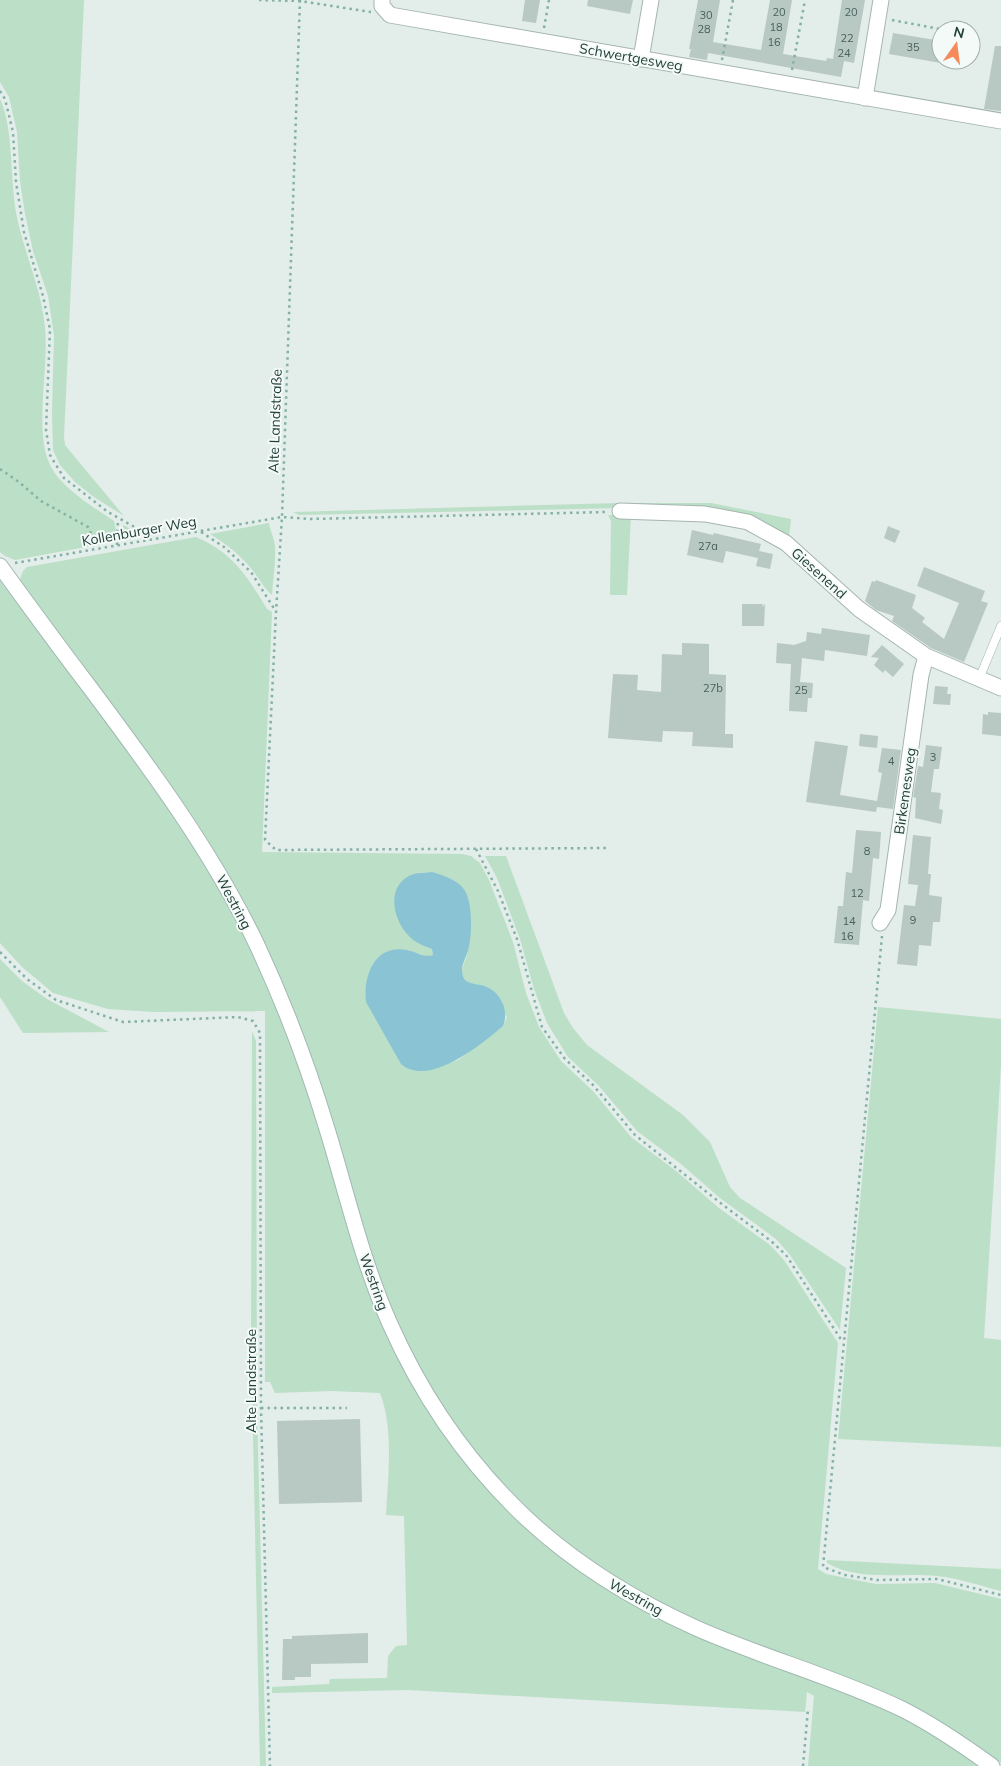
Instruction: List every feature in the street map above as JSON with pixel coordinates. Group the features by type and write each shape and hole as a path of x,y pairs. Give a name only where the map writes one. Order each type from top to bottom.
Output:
{"main road":[{"path":"382,0 382,6 390,15"},
{"path":"641,59 651,0"},
{"path":"865,98 881,0"},
{"name":"Schwertgesweg","path":"390,15 790,86 1001,121"},
{"name":"Giesenend","path":"620,511 705,514 748,522 786,543 859,609 926,656 1001,688"},
{"name":"Westring","path":"5,565 167,791 209,857 240,912 279,994 305,1060 328,1129 364,1253 388,1320 422,1388 448,1428 471,1458 496,1487 531,1522 590,1569 634,1597 699,1629 836,1681 903,1710 946,1734 992,1766"},
{"name":"Birkemesweg","path":"880,923 888,910 920,675 926,656"}],"lane":[{"path":"979,679 1001,626"}],"path":[{"path":"259,0 300,1 390,15"},
{"path":"541,42 549,0"},
{"path":"720,73 733,0"},
{"path":"790,86 805,0"},
{"name":"Alte Landstraße","path":"300,1 282,517 265,840 276,850 476,849"},
{"path":"878,18 931,27"},
{"path":"0,91 5,99 13,132 16,182 24,232 43,296 50,329 46,430 50,455 64,478 118,518 155,538"},
{"path":"0,469 20,482 40,501 88,527 94,549"},
{"name":"Kollenburger Weg","path":"5,565 282,517 310,519 620,511"},
{"path":"117,545 118,518"},
{"path":"200,531 224,547 251,572 276,612"},
{"path":"608,848 476,849 498,891 517,939 542,1027 565,1059 593,1085 635,1135 771,1241 786,1255 843,1342"},
{"path":"880,923 882,934 823,1567 845,1575 877,1580 936,1579 1001,1595"},
{"name":"Alte Landstraße","path":"0,952 27,979 56,1000 123,1022 230,1016 253,1021 260,1033 261,1408 270,1766"},
{"path":"261,1408 347,1408"},
{"path":"803,1766 808,1709"}],"green space":[{"path":"0,0 84,0 64,437 65,445 124,516 75,482 60,465 53,450 54,335 48,296 33,251 25,214 20,181 17,132 9,97 0,82"},
{"path":"0,99 8,127 15,207 37,288 45,328 46,343 42,413 44,446 48,460 59,478 76,495 114,521 116,530 113,542 15,560 0,552"},
{"path":"619,503 711,503 791,519 789,538 751,517 619,508 299,515 293,512"},
{"path":"608,515 631,515 627,595 610,595 611,521"},
{"path":"269,523 275,546 272,595 241,558 210,534"},
{"path":"123,525 145,536 123,540"},
{"path":"196,537 220,550 246,576 267,609 272,612 262,852 462,854 471,856 480,863 489,880 513,942 526,993 539,1027 561,1061 593,1091 631,1137 676,1171 719,1208 770,1245 784,1260 838,1343 818,1569 826,1574 876,1584 935,1583 1001,1599 1001,1763 931,1716 879,1690 711,1625 640,1591 580,1552 542,1522 485,1465 433,1392 394,1315 372,1257 319,1078 289,1000 256,927 232,880 191,814 140,741 28,592 20,579 27,567","holes":["432,872 443,876 463,889 468,903 468,948 462,970 463,977 470,983 488,987 507,1017 503,1026 458,1060 439,1067 401,1064 390,1041 408,950 426,957 433,955 432,949 409,936 418,873"]},
{"path":"0,581 172,812 205,863 249,943 287,1031 305,1080 399,1358 432,1417 472,1471 574,1566 610,1591 640,1608 863,1699 902,1717 943,1741 979,1766 808,1766 814,1696 807,1692 805,1712 408,1690 272,1693 272,1687 329,1684 330,1679 387,1678 388,1656 396,1646 407,1645 404,1516 386,1515 389,1437 384,1407 380,1393 331,1391 275,1393 270,1382 265,1382 265,1011 154,1012 108,1009 53,993 22,967 0,943"},
{"path":"485,856 506,856 564,1013 587,1045 683,1115 710,1142 730,1187 740,1198 846,1268 840,1330 790,1255 776,1239 720,1198 681,1164 637,1131 599,1086 568,1057 547,1023 534,989 520,939 497,878"},
{"path":"0,959 22,981 47,999 109,1032 23,1033 0,997"},
{"path":"878,1007 1001,1019 1001,1065 984,1338 1001,1340 1001,1447 838,1439"},
{"path":"252,1031 256,1041 257,1409 266,1766 260,1766 251,1340"},
{"path":"827,1560 1001,1569 1001,1591 945,1577 853,1572 827,1563"}],"water":[{"path":"432,872 455,881 463,887 468,897 471,912 471,929 468,951 462,968 464,979 467,982 487,987 497,994 505,1009 505,1021 503,1026 494,1034 455,1061 426,1071 413,1070 401,1064 366,1002 366,992 369,972 373,964 387,952 396,949 429,956 433,955 432,949 414,940 403,929 394,904 397,888 402,881 415,874"}],"building":[{"path":"525,0 540,0 536,23 522,21"},
{"path":"588,0 633,0 630,14 587,6"},
{"path":"698,0 720,0 713,42 761,50 770,0 792,0 783,54 826,61 827,58 833,59 842,0 865,0 854,63 844,61 841,77 708,53 707,60 689,57"},
{"path":"893,33 931,39 931,61 889,54"},
{"path":"995,46 1001,46 1001,111 984,109"},
{"path":"888,526 900,531 895,543 884,538"},
{"path":"692,530 761,544 759,551 773,554 770,569 756,566 758,558 726,551 723,563 687,555"},
{"path":"924,567 985,591 981,601 988,603 964,662 931,648 892,621 894,616 876,610 865,601 872,581 875,582 876,580 916,595 912,608 925,618 922,622 944,639 959,603 917,586"},
{"path":"742,604 763,604 762,607 765,604 764,626 742,626"},
{"path":"822,628 870,635 867,656 825,650 824,661 802,658 800,682 813,683 812,698 808,698 807,712 789,711 791,664 776,663 777,643 794,645 806,641 807,632 821,634"},
{"path":"682,643 709,644 709,674 726,675 725,734 733,734 733,748 692,746 693,732 663,731 662,742 608,738 613,674 638,675 637,690 661,692 662,654 682,655"},
{"path":"882,645 904,664 893,677 885,670 883,673 874,665 879,658 871,657"},
{"path":"935,686 948,687 947,694 951,694 950,705 933,704"},
{"path":"988,712 1001,713 1001,736 982,734 983,714 988,715"},
{"path":"860,734 878,736 877,748 859,746"},
{"path":"815,741 848,746 840,795 877,801 882,773 878,772 882,748 901,750 893,809 877,807 876,812 806,802"},
{"path":"926,745 942,747 939,769 934,769 931,792 941,793 939,809 943,810 941,824 915,818 916,798 913,797 918,766 923,767"},
{"path":"856,830 881,832 879,859 873,858 869,901 863,900 859,945 834,943 838,906 843,906 846,872 852,873"},
{"path":"913,835 931,837 928,874 931,874 929,895 942,897 940,922 933,922 931,946 919,945 917,966 897,964 904,905 915,906 918,885 908,884"},
{"path":"360,1419 362,1502 279,1504 277,1421"},
{"path":"368,1633 368,1663 311,1664 311,1677 295,1677 295,1680 282,1680 283,1639 292,1639 292,1636"}]}
